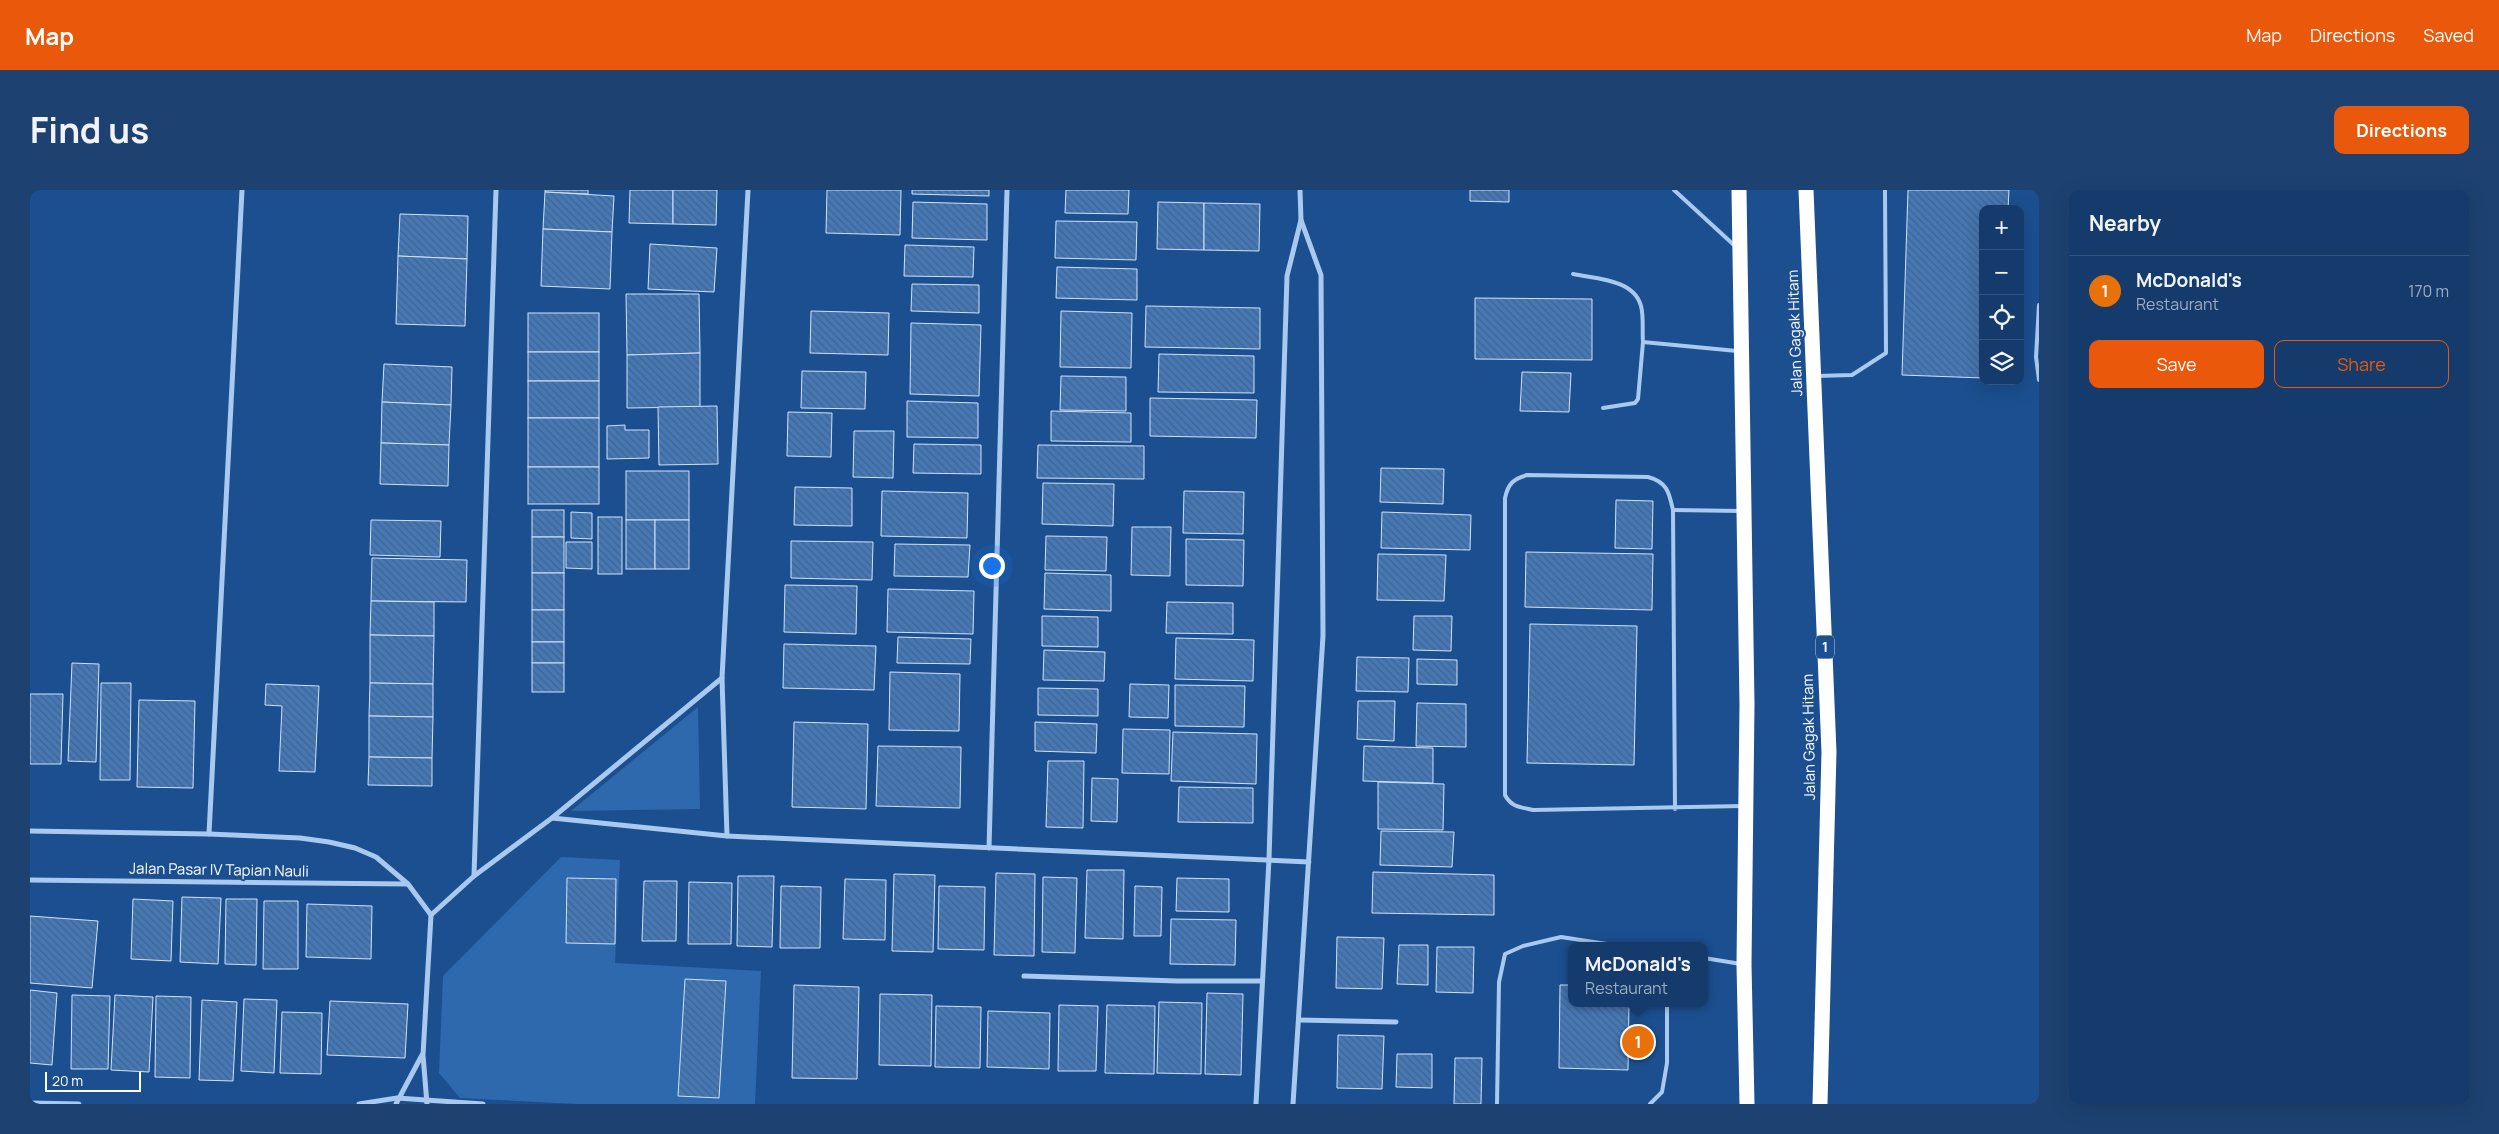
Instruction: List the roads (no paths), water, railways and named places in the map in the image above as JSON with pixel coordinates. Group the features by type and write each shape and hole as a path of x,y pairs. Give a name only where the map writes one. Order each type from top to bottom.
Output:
{"highway":[{"path":"1739,190 1745,511 1746,806 1744,965 1747,1104"},
{"name":"Jalan Gagak Hitam","path":"1806,190 1829,752 1820,1104"}],"street":[{"path":"209,834 242,190"},
{"path":"474,876 496,190"},
{"path":"727,836 722,678 748,190"},
{"path":"989,848 1008,190"},
{"path":"1256,1104 1269,859 1287,276 1301,220 1300,190"},
{"path":"1293,1104 1323,636 1321,284 1320,275 1301,220"},
{"path":"431,915 474,876 552,818 722,678"},
{"path":"552,818 727,836 1309,862"},
{"path":"30,832 209,834 300,838 355,848 376,857 408,884 431,915 422,1055 428,1101"},
{"name":"Jalan Pasar IV Tapian Nauli","path":"30,880 408,884"},
{"path":"1024,976 1177,981 1262,981"},
{"path":"1299,1020 1396,1022"},
{"path":"396,1101 422,1055"},
{"path":"360,1104 396,1101 483,1104"},
{"path":"30,1103 78,1104"}],"lane":[{"path":"1674,190 1739,249"},
{"path":"1814,376 1852,375 1886,353 1885,190"},
{"path":"1573,274 1620,284 1634,292 1641,306 1643,342 1638,399 1635,403 1603,408"},
{"path":"2039,305 2036,357 2039,380"},
{"path":"1643,342 1742,351"},
{"path":"1675,809 1673,510 1665,485 1648,477 1527,475 1516,478 1508,486 1505,498 1505,795 1514,806 1533,810 1675,809 1746,806"},
{"path":"1673,510 1745,511"},
{"path":"1497,1104 1500,982 1505,954 1523,946 1561,937 1594,942"},
{"path":"1708,959 1744,965"},
{"path":"1650,1104 1662,1092 1667,1063 1667,1007"}],"place":[{"name":"McDonald's","path":"1638,1042"}]}
